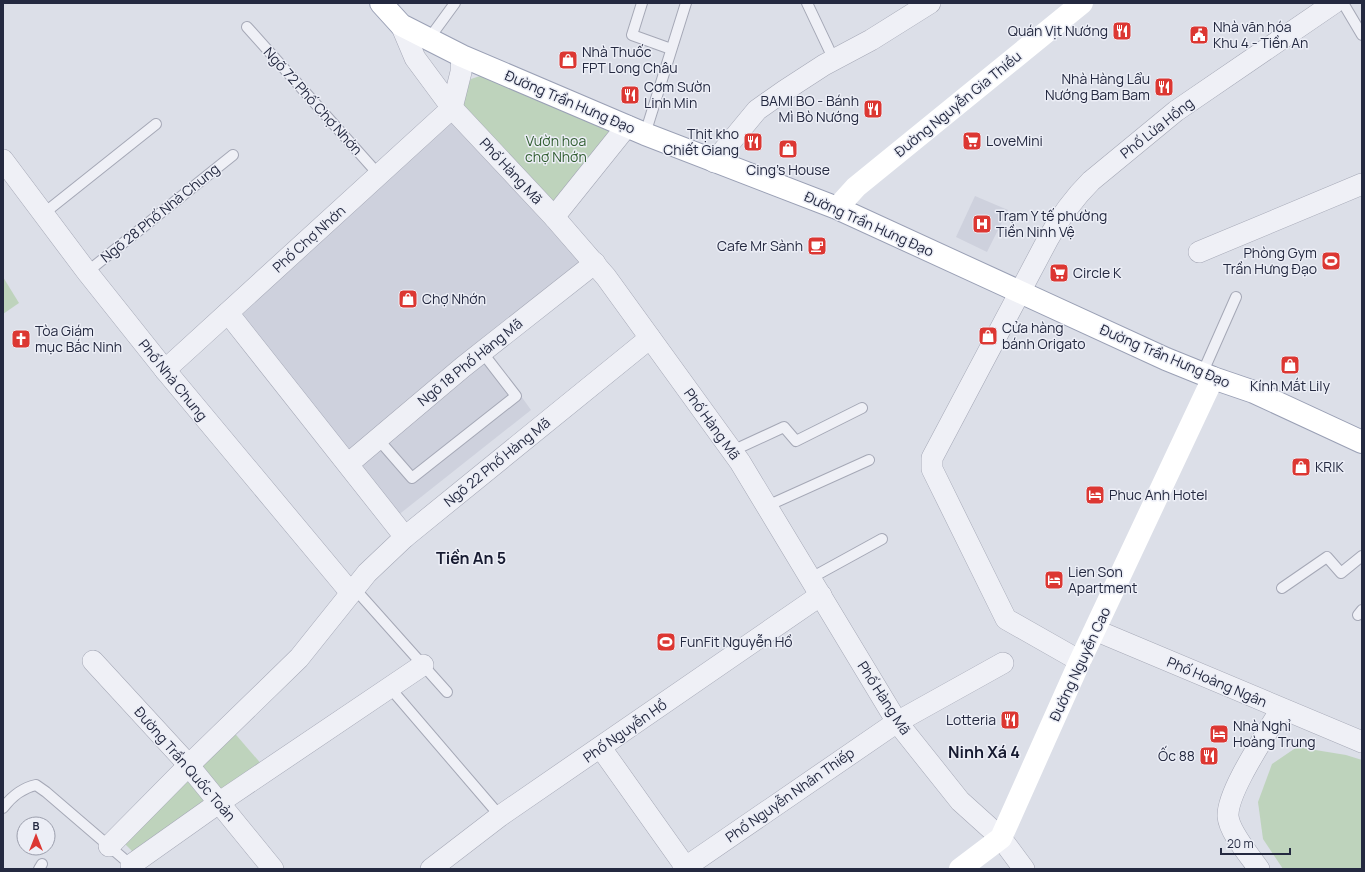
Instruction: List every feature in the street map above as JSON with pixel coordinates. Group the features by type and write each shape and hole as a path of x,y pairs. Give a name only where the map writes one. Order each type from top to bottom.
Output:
{"main road":[{"name":"Đường Trần Hưng Đạo","path":"381,3 401,25 462,56 714,162 837,208 1208,376 1254,392 1362,442"},
{"name":"Đường Nguyễn Gia Thiều","path":"837,208 856,187 1082,3"},
{"name":"Đường Nguyễn Cao","path":"960,869 1001,838 1208,376"}],"street":[{"path":"714,162 757,110 784,90 871,40 930,3"},
{"name":"Phố Lửa Hồng","path":"1080,661 1006,619 932,469 932,458 1065,210 1091,181 1176,111 1334,3"},
{"name":"Phố Hàng Mã","path":"401,25 415,58 452,108 595,263 732,451 816,586 897,722 960,801 1001,838 1024,869"},
{"path":"452,108 461,72 462,56"},
{"name":"Phố Chợ Nhớn","path":"165,370 452,108"},
{"path":"554,217 636,130"},
{"name":"Phố Nhà Chung","path":"3,160 87,272 165,370 353,591"},
{"path":"1200,252 1362,184"},
{"name":"Ngõ 18 Phố Hàng Mã","path":"348,464 482,352 595,263"},
{"path":"228,313 405,537"},
{"name":"Ngõ 22 Phố Hàng Mã","path":"109,846 188,765 298,658 367,573 405,537 650,338"},
{"name":"Phố Nguyễn Hồ","path":"431,869 500,816 601,748 816,586"},
{"name":"Phố Hoàng Ngân","path":"1095,630 1362,742"},
{"name":"Đường Trần Quốc Toản","path":"93,661 188,765 220,802 273,869"},
{"name":"Phố Nguyễn Nhân Thiếp","path":"685,868 897,722 1003,663"},
{"path":"131,865 220,802 391,689 423,666"},
{"path":"1259,869 1233,829 1228,817 1238,784 1281,709"},
{"path":"601,748 685,868"}],"lane":[{"path":"428,40 455,3"},
{"path":"642,3 632,35 671,49"},
{"path":"636,130 671,49 686,3"},
{"path":"807,3 834,60"},
{"path":"1343,3 1362,35"},
{"name":"Ngõ 72 Phố Chợ Nhớn","path":"247,27 379,175"},
{"path":"43,214 156,124"},
{"name":"Ngõ 28 Phố Nhà Chung","path":"87,272 233,154"},
{"path":"1208,376 1236,296"},
{"path":"378,438 412,478 516,396 482,352"},
{"path":"732,451 784,428 796,441 862,408"},
{"path":"767,506 869,460"},
{"path":"816,586 882,539"},
{"path":"1282,588 1327,557 1341,573 1362,556"},
{"path":"353,591 447,692"},
{"path":"391,689 500,816"},
{"path":"3,808 10,799 26,787 36,785 131,865"}],"shaded area":[{"name":"Chợ Nhớn","path":"462,111 591,274 489,351 531,410 392,520 231,324"},
{"name":"Trạm Y tế phường Tiền Ninh Vệ","path":"975,196 1008,210 987,252 956,237"}],"green space":[{"name":"Vườn hoa chợ Nhớn","path":"483,75 612,131 565,199 553,201 459,103 471,79"},
{"path":"3,277 19,303 3,314"},
{"path":"231,729 263,766 224,794 196,761"},
{"path":"1297,747 1346,755 1362,760 1362,869 1283,869 1263,839 1258,802 1272,764"},
{"path":"183,776 207,804 137,856 120,839"}],"place":[{"name":"Quán Vịt Nướng","path":"1122,31"},
{"name":"Nhà văn hóa Khu 4 - Tiền An","path":"1199,35"},
{"name":"Nhà Thuốc FPT Long Châu","path":"568,60"},
{"name":"Nhà Hàng Lẩu Nướng Bam Bam","path":"1164,87"},
{"name":"Cơm Sườn Linh Min","path":"630,95"},
{"name":"BAMI BO - Bánh Mì Bò Nướng","path":"873,109"},
{"name":"LoveMini","path":"972,141"},
{"name":"Thịt kho Chiết Giang","path":"753,142"},
{"name":"Cing's House","path":"788,149"},
{"name":"Trạm Y tế phường Tiền Ninh Vệ","path":"982,224"},
{"name":"Cafe Mr Sành","path":"817,246"},
{"name":"Phòng Gym Trần Hưng Đạo","path":"1331,261"},
{"name":"Circle K","path":"1059,273"},
{"name":"Chợ Nhớn","path":"408,299"},
{"name":"Cửa hàng bánh Origato","path":"988,336"},
{"name":"Tòa Giám mục Bắc Ninh","path":"21,339"},
{"name":"Kính Mắt Lily","path":"1290,365"},
{"name":"KRIK","path":"1301,467"},
{"name":"Phuc Anh Hotel","path":"1095,495"},
{"name":"Lien Son Apartment","path":"1054,580"},
{"name":"FunFit Nguyễn Hồ","path":"666,642"},
{"name":"Lotteria","path":"1010,720"},
{"name":"Nhà Nghỉ Hoàng Trung","path":"1219,734"},
{"name":"Ốc 88","path":"1209,756"}],"district":[{"name":"Tiền An 5","path":"471,558"},
{"name":"Ninh Xá 4","path":"984,752"}]}
